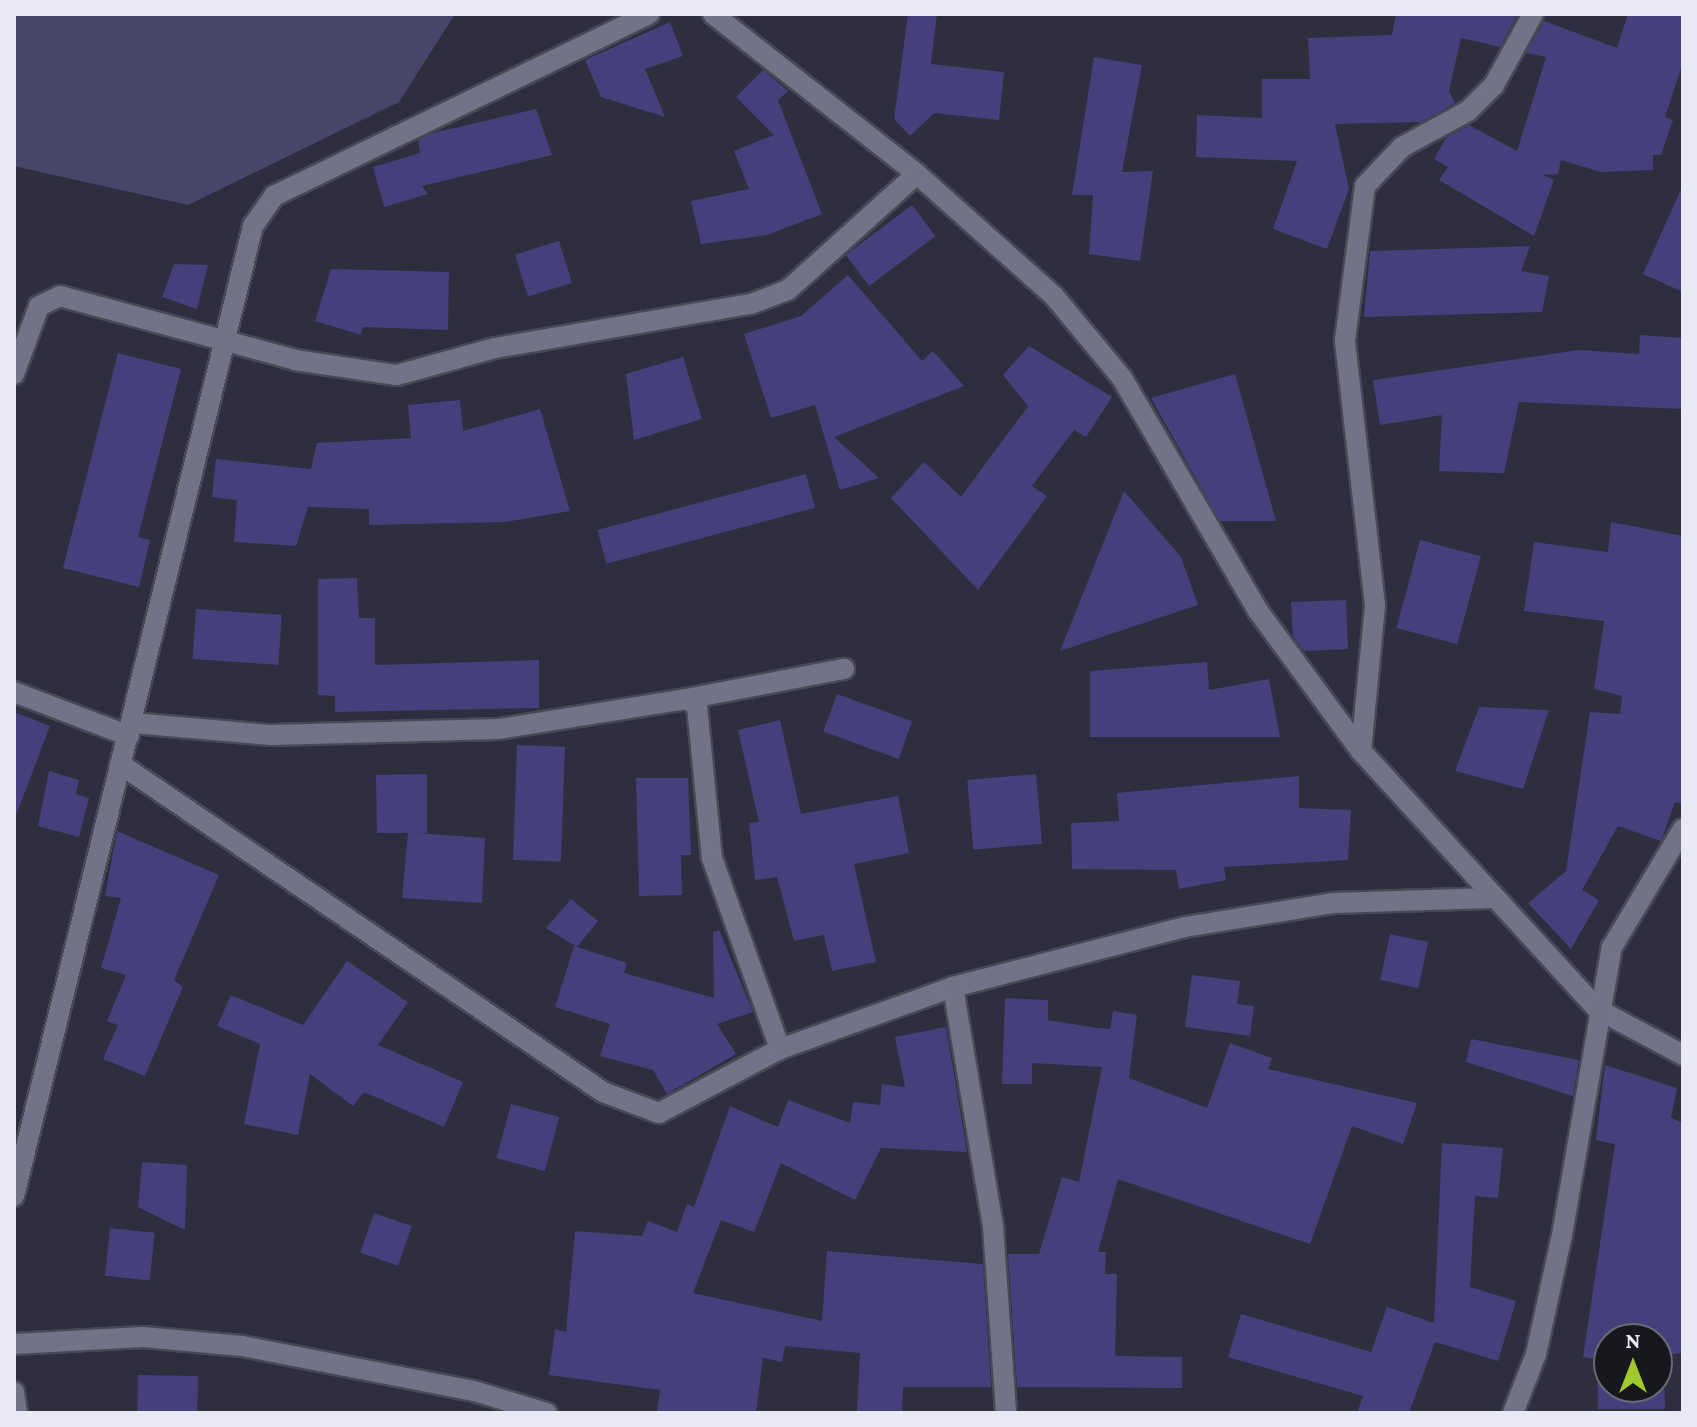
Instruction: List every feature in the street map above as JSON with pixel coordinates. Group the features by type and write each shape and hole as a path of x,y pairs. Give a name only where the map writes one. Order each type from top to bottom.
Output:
{"street":[{"path":"14,1196 131,730 221,341 253,226 274,196 649,14"},
{"path":"713,14 917,174 1054,296 1122,378 1258,611 1361,751 1491,898 1597,1009 1683,1055"},
{"path":"1361,751 1375,605 1345,340 1365,186 1402,147 1468,111 1494,85 1533,14"},
{"path":"14,374 39,306 60,296 221,341 397,375 495,348 751,304 788,290 917,174"},
{"path":"14,692 131,730 271,735 499,729 686,699 844,669"},
{"path":"686,699 697,706 712,858 780,1049"},
{"path":"120,764 637,1109 682,1106 780,1049 953,987 1185,927 1334,903 1491,898"},
{"path":"1513,1413 1536,1354 1562,1235 1597,1009 1612,947 1683,829"},
{"path":"953,987 993,1226 1006,1413"},
{"path":"14,1344 143,1337 242,1346 444,1385 547,1413"},
{"path":"14,1392 17,1413"}],"shaded area":[{"path":"14,14 455,14 399,102 188,205 14,166"}],"building":[{"path":"908,14 937,14 931,64 1004,72 999,120 934,113 910,136 894,119"},
{"path":"1396,14 1518,14 1500,47 1461,38 1449,91 1455,103 1421,122 1335,124 1349,189 1327,249 1273,229 1297,161 1196,157 1197,115 1262,118 1262,79 1310,79 1308,38 1392,35"},
{"path":"1628,14 1683,14 1683,62 1665,117 1673,120 1661,155 1653,155 1653,170 1601,172 1561,160 1558,174 1543,175 1554,180 1534,236 1439,180 1448,167 1434,159 1446,138 1469,125 1517,151 1546,57 1526,53 1544,21 1617,48"},
{"path":"670,22 683,56 645,69 665,117 601,97 585,60"},
{"path":"1094,57 1142,65 1122,172 1153,171 1140,261 1089,254 1093,195 1072,195"},
{"path":"763,70 788,91 778,100 822,214 767,235 701,244 691,201 749,189 734,151 774,135 736,97"},
{"path":"536,109 552,155 422,186 428,194 384,207 373,167 420,153 418,140 433,133"},
{"path":"1683,185 1683,292 1643,274"},
{"path":"912,205 935,236 869,286 846,255"},
{"path":"559,241 572,283 528,297 515,254"},
{"path":"1530,246 1521,271 1549,276 1542,312 1364,317 1370,251"},
{"path":"174,264 208,265 197,309 162,297"},
{"path":"331,269 449,272 448,330 363,327 361,335 315,321"},
{"path":"848,275 922,361 933,351 964,386 834,437 879,478 840,490 815,405 771,418 744,334 801,316"},
{"path":"1640,335 1683,338 1683,409 1519,402 1504,473 1439,471 1442,415 1380,425 1373,380 1579,350 1639,354"},
{"path":"1029,346 1112,397 1086,437 1074,430 1032,486 1047,496 978,590 891,498 924,462 961,497 1028,406 1003,375"},
{"path":"118,353 181,369 138,537 150,540 139,587 63,568"},
{"path":"683,357 702,419 634,440 626,374"},
{"path":"1235,374 1276,521 1220,521 1151,398"},
{"path":"460,400 463,431 540,409 570,511 505,522 369,525 369,509 308,507 296,546 234,542 237,500 212,497 216,459 311,469 317,443 411,438 408,405"},
{"path":"806,474 815,508 606,564 597,530"},
{"path":"1124,491 1181,557 1198,605 1060,651"},
{"path":"1611,522 1683,536 1683,804 1675,802 1661,841 1618,826 1582,890 1599,900 1571,949 1528,903 1566,871 1590,712 1620,714 1622,696 1594,689 1604,621 1524,611 1534,542 1608,552"},
{"path":"1420,540 1481,556 1457,644 1396,628"},
{"path":"357,578 359,618 375,618 375,665 539,660 539,708 335,712 335,696 318,695 318,579"},
{"path":"1346,600 1348,649 1304,651 1293,636 1291,602"},
{"path":"196,609 282,615 278,665 193,659"},
{"path":"1207,662 1209,690 1269,679 1280,737 1090,737 1090,671"},
{"path":"837,694 912,721 898,759 823,732"},
{"path":"1479,707 1549,710 1523,789 1455,771"},
{"path":"14,712 50,726 17,813 14,812"},
{"path":"780,720 801,814 898,796 909,853 854,864 876,962 832,971 824,935 794,941 777,877 755,880 749,823 759,822 738,730"},
{"path":"517,745 565,747 561,862 513,860"},
{"path":"49,771 79,780 76,794 89,798 79,837 38,826"},
{"path":"427,774 427,833 416,833 485,838 482,903 402,898 408,833 377,833 376,775"},
{"path":"1036,774 1042,844 973,850 967,780"},
{"path":"1299,776 1299,808 1351,810 1348,860 1224,867 1226,880 1179,889 1176,870 1072,869 1071,823 1119,821 1117,793"},
{"path":"636,778 688,778 691,855 681,855 682,895 639,896"},
{"path":"117,831 219,875 174,980 183,987 145,1076 103,1059 118,1025 107,1021 126,975 101,968 121,898 105,896"},
{"path":"571,899 598,921 577,947 546,928"},
{"path":"719,930 753,1012 717,1024 736,1054 667,1094 653,1070 600,1056 610,1024 555,1007 574,946 627,963 624,973 714,998 713,932"},
{"path":"1390,934 1428,942 1418,988 1380,980"},
{"path":"347,961 408,1002 378,1045 463,1082 444,1127 364,1092 353,1106 310,1074 298,1135 244,1124 260,1044 217,1026 231,995 303,1025"},
{"path":"1192,975 1240,981 1237,1004 1254,1006 1250,1036 1185,1027"},
{"path":"1005,998 1048,1000 1048,1020 1097,1028 1110,1029 1113,1011 1137,1015 1129,1078 1207,1108 1230,1043 1272,1058 1268,1069 1417,1103 1403,1144 1352,1126 1310,1244 1118,1179 1098,1252 1106,1252 1105,1274 1117,1274 1115,1356 1182,1357 1182,1388 1017,1387 1008,1254 1039,1254 1062,1177 1079,1182 1102,1067 1032,1063 1032,1084 1002,1084"},
{"path":"946,1027 967,1152 881,1148 855,1200 781,1163 754,1232 721,1220 693,1293 822,1321 827,1251 983,1264 991,1387 903,1387 902,1413 857,1413 860,1353 785,1346 782,1362 763,1358 756,1413 657,1413 660,1390 549,1375 555,1329 566,1332 575,1231 642,1236 648,1221 677,1232 687,1204 694,1207 730,1106 778,1127 788,1100 850,1123 853,1102 880,1105 882,1084 905,1087 895,1037"},
{"path":"1471,1039 1579,1060 1573,1096 1466,1062"},
{"path":"1605,1065 1677,1088 1671,1118 1683,1123 1683,1353 1673,1354 1673,1323 1593,1323 1593,1358 1583,1357 1615,1144 1596,1140"},
{"path":"511,1104 559,1117 545,1171 497,1158"},
{"path":"1442,1143 1503,1148 1498,1198 1475,1196 1470,1287 1516,1301 1498,1361 1435,1342 1409,1413 1357,1413 1363,1396 1228,1357 1241,1314 1371,1352 1387,1307 1434,1323"},
{"path":"142,1162 187,1165 185,1230 138,1207"},
{"path":"374,1213 412,1226 398,1266 360,1253"},
{"path":"110,1228 155,1233 150,1280 105,1276"},
{"path":"138,1375 198,1376 197,1413 137,1413"},
{"path":"1598,1403 1665,1403 1665,1409 1598,1409"}]}
